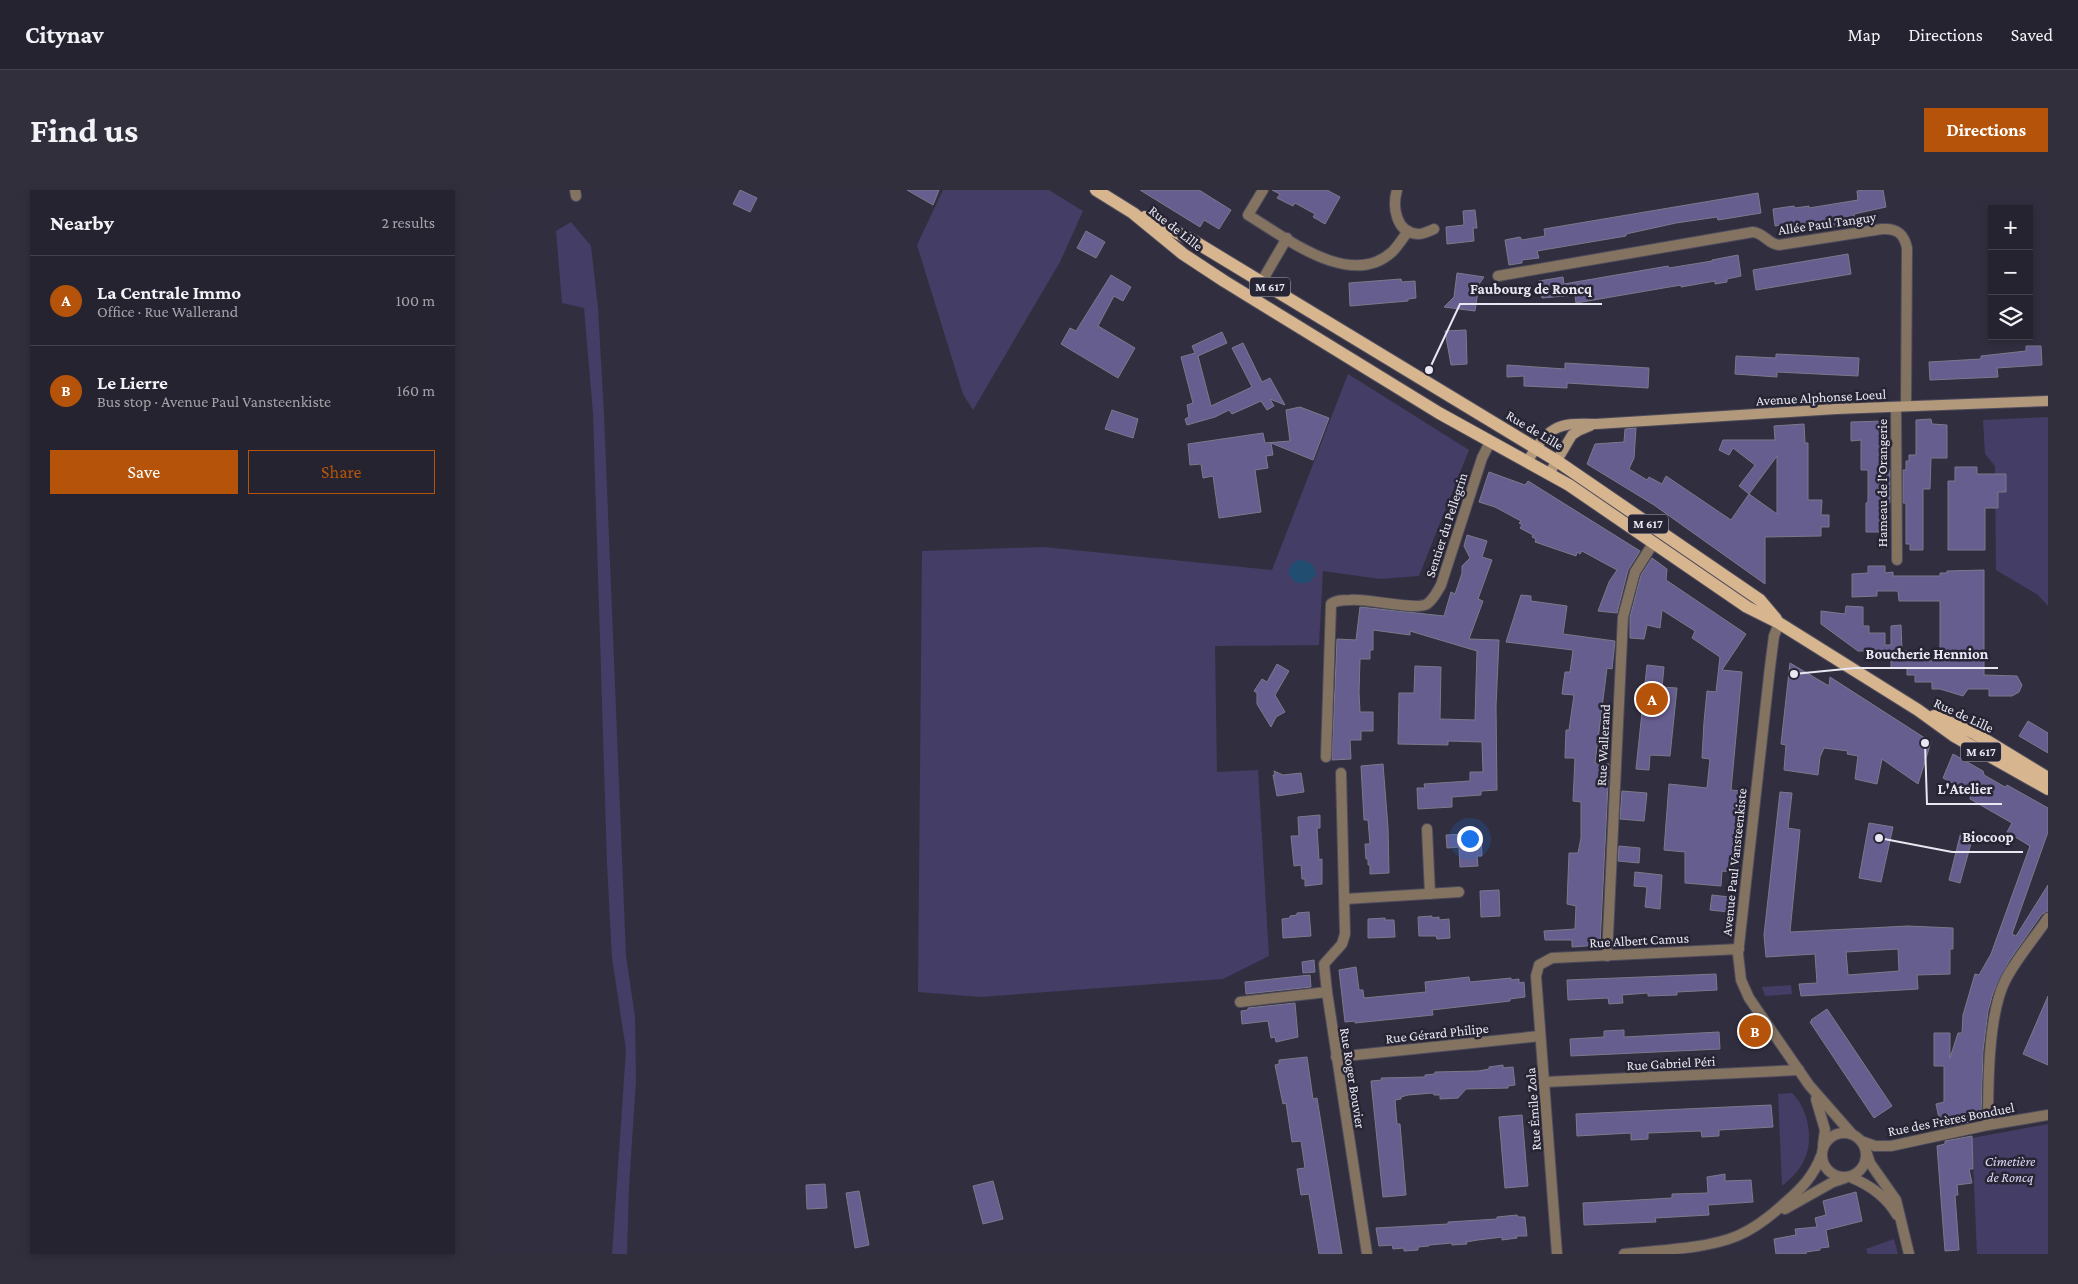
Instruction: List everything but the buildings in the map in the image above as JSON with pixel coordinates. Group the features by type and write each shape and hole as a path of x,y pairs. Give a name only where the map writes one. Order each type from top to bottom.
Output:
{"main road":[{"name":"Rue de Lille","path":"1096,190 1133,213 1183,254 1252,298 1439,413 1549,474 1654,542 1747,607 1779,623 1918,710 1953,736 2048,789"},
{"name":"Rue de Lille","path":"1133,213 1184,236 1557,461 1759,600 1779,623"},
{"name":"Avenue Alphonse Loeul","path":"1527,462 1545,435 1561,426 1573,423 1595,424 1895,406 2048,401"},
{"name":"Avenue Alphonse Loeul","path":"1549,474 1570,439 1578,430 1595,424"},
{"name":"Rue de Lille","path":"1918,710 1974,733 2048,778"}],"street":[{"path":"1263,190 1248,216 1328,261 1339,264 1374,262 1392,252 1408,230"},
{"path":"1397,190 1394,207 1399,222 1408,230 1421,234 1434,229"},
{"name":"Allée Paul Tanguy","path":"1499,276 1753,232 1760,233 1772,244 1779,245 1882,229 1894,229 1903,236 1907,248 1907,406"},
{"path":"1252,298 1287,238"},
{"name":"Hameau de l'Orangerie","path":"1895,406 1897,560"},
{"name":"Sentier du Pellegrin","path":"1326,757 1331,604 1337,601 1364,599 1417,607 1426,604 1435,597 1441,585 1482,458 1490,442"},
{"name":"Rue Wallerand","path":"1607,956 1623,623 1635,572 1654,542"},
{"name":"Avenue Paul Vansteenkiste","path":"1779,623 1770,667 1739,949 1739,972 1745,989 1809,1085 1852,1134"},
{"name":"Rue Roger Bouvier","path":"1341,773 1345,938 1324,964 1336,1058 1367,1254"},
{"path":"1427,829 1430,894"},
{"path":"1345,899 1459,892"},
{"path":"1988,1125 1993,1020 1997,1001 2010,972 2048,918"},
{"name":"Rue Albert Camus","path":"1542,963 1552,958 1739,949"},
{"name":"Rue Émile Zola","path":"1542,963 1536,976 1557,1254"},
{"path":"1240,1002 1327,992"},
{"name":"Rue Gérard Philipe","path":"1336,1058 1540,1036"},
{"name":"Rue Gabriel Péri","path":"1545,1082 1799,1070"},
{"name":"Avenue Paul Vansteenkiste","path":"1809,1085 1824,1120 1823,1145"},
{"name":"Rue des Frères Bonduel","path":"1861,1141 1875,1146 1891,1146 1988,1125 2048,1115"},
{"path":"1769,1217 1811,1176 1821,1156 1823,1145 1837,1134 1852,1134 1861,1141 1870,1163 1896,1200 1909,1254"},
{"path":"1624,1254 1726,1240 1745,1233 1769,1217 1862,1168 1865,1162 1866,1151"},
{"path":"1821,1156 1824,1167 1835,1176 1848,1177 1868,1185 1884,1197 1902,1222"}],"green space":[{"path":"943,190 1049,190 1083,211 1060,262 973,410 963,394 917,245"},
{"path":"571,222 591,246 598,308 604,415 626,956 635,1017 636,1080 627,1254 612,1254 626,1050 612,958 607,863 593,413 584,308 562,303 556,231"},
{"path":"1348,374 1469,450 1419,576 1380,579 1323,571 1319,645 1215,646 1217,772 1258,770 1269,956 1223,979 980,997 918,992 922,551 1044,547 1272,570"},
{"path":"2048,417 2048,606 2038,595 1996,570 1995,466 1985,454 1983,420"},
{"path":"1791,985 1792,994 1765,996 1762,987"},
{"path":"1792,1093 1803,1109 1809,1128 1808,1149 1799,1169 1782,1186 1778,1094"},
{"name":"Cimetière de Roncq","path":"2048,1124 2048,1254 1977,1254 1972,1138"},
{"path":"1894,1239 1898,1254 1868,1254 1866,1249"}],"water":[{"path":"1299,560 1309,562 1314,568 1316,575 1308,583 1296,583 1289,575 1291,565"}],"place":[{"name":"Faubourg de Roncq","path":"1429,370"},
{"name":"Boucherie Hennion","path":"1794,674"},
{"name":"La Centrale Immo","path":"1652,699"},
{"name":"L'Atelier","path":"1925,743"},
{"name":"Biocoop","path":"1879,838"},
{"name":"Le Lierre","path":"1755,1031"}]}
